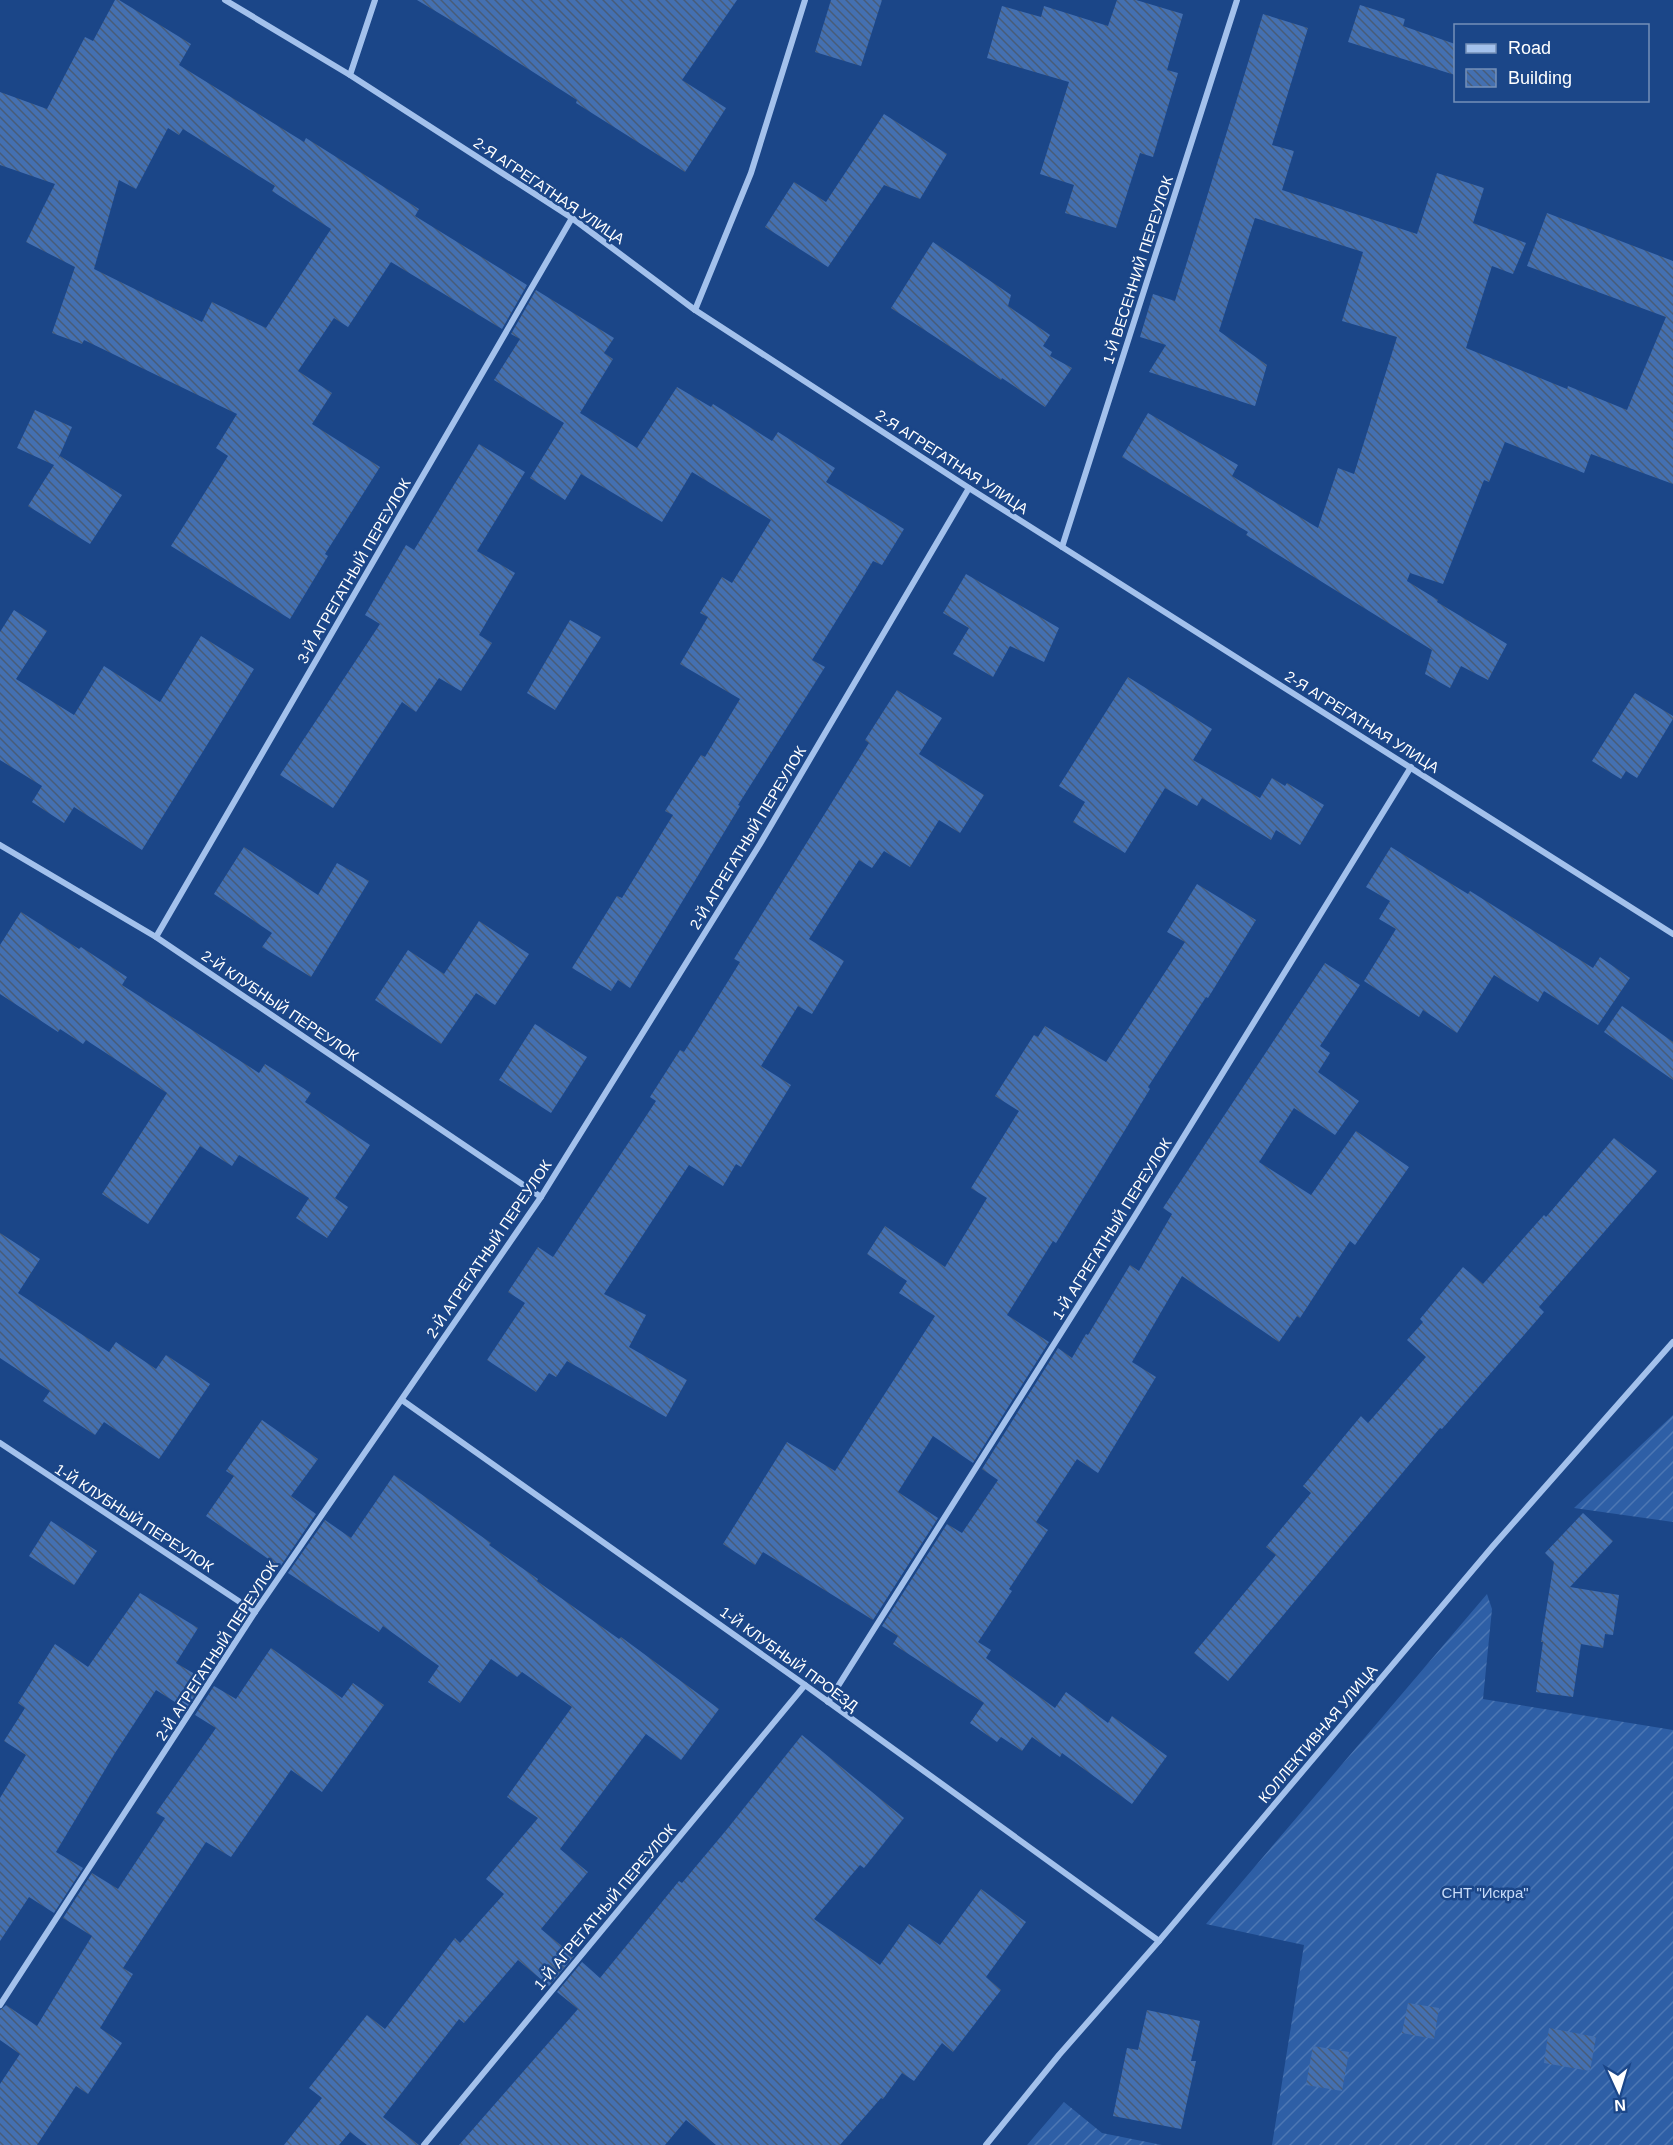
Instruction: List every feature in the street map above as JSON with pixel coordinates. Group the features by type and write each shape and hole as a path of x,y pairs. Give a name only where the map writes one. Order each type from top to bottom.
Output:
{"street":[{"name":"2-Я АГРЕГАТНАЯ УЛИЦА","path":"225,0 350,75 572,218 695,310 969,488 1673,934"},
{"path":"350,75 375,0"},
{"path":"695,310 752,173 805,0"},
{"name":"1-Й ВЕСЕННИЙ ПЕРЕУЛОК","path":"1062,547 1237,0"},
{"name":"3-Й АГРЕГАТНЫЙ ПЕРЕУЛОК","path":"156,937 572,218"},
{"name":"2-Й АГРЕГАТНЫЙ ПЕРЕУЛОК","path":"0,2005 255,1612 541,1197 760,844 969,488"},
{"name":"1-Й АГРЕГАТНЫЙ ПЕРЕУЛОК","path":"828,1702 1133,1219 1412,767"},
{"name":"2-Й КЛУБНЫЙ ПЕРЕУЛОК","path":"0,844 156,937 541,1197"},
{"name":"КОЛЛЕКТИВНАЯ УЛИЦА","path":"986,2145 1059,2055 1159,1941 1493,1546 1673,1342"},
{"name":"1-Й КЛУБНЫЙ ПРОЕЗД","path":"402,1400 805,1685 1159,1941"},
{"name":"1-Й КЛУБНЫЙ ПЕРЕУЛОК","path":"0,1443 255,1612"},
{"name":"1-Й АГРЕГАТНЫЙ ПЕРЕУЛОК","path":"424,2145 805,1685"}],"green space":[{"path":"1673,1415 1673,1522 1574,1508"},
{"name":"СНТ \"Искра\"","path":"1487,1594 1492,1609 1483,1699 1673,1730 1673,2145 1272,2145 1304,1945 1206,1924"},
{"path":"1064,2102 1102,2133 1162,2145 1027,2145"}],"building":[{"path":"115,0 119,0 191,44 179,65 304,142 306,138 419,209 415,216 527,285 502,329 391,262 348,327 334,318 298,371 332,393 312,424 380,467 325,554 328,556 290,619 171,546 228,456 216,448 237,414 84,340 82,344 52,333 75,267 26,242 55,184 0,165 0,92 47,109 85,37 93,41","holes":["168,128 179,135 183,129 275,186 272,191 331,229 266,328 212,302 202,322 94,269 119,180 136,189"]},
{"path":"417,0 737,0 682,80 726,108 685,172 576,103 577,100"},
{"path":"831,0 882,0 861,66 815,52"},
{"path":"1117,0 1136,0 1183,14 1167,70 1178,73 1153,157 1140,153 1116,228 1065,213 1074,185 1040,174 1069,82 987,58 1002,6 1041,17 1044,6 1108,26"},
{"path":"1360,5 1405,19 1403,26 1454,44 1454,75 1348,42"},
{"path":"1263,14 1308,28 1272,145 1294,151 1282,190 1417,234 1437,173 1484,188 1473,223 1526,243 1513,274 1492,266 1466,348 1567,389 1568,386 1627,410 1666,317 1527,266 1547,213 1673,261 1673,484 1591,454 1584,473 1505,442 1489,482 1484,480 1443,584 1410,573 1407,581 1507,644 1488,680 1461,666 1450,688 1425,674 1432,650 1246,535 1248,532 1122,457 1148,413 1238,465 1232,476 1318,528 1338,468 1354,474 1397,337 1342,321 1363,252 1255,218 1219,331 1267,365 1255,406 1149,372 1166,345 1140,337 1153,294 1175,301"},
{"path":"884,114 947,154 920,199 884,185 828,267 765,227 794,182 826,202"},
{"path":"933,242 1011,295 1008,306 1050,335 1043,346 1052,352 1050,356 1072,368 1045,407 891,308"},
{"path":"536,290 614,338 604,353 613,359 580,413 637,448 677,387 711,407 713,404 772,441 778,432 835,468 826,482 904,529 882,565 873,561 812,660 825,667 738,805 740,806 630,988 618,980 611,991 572,968 617,896 622,898 673,815 665,811 701,755 705,757 740,699 680,664 708,617 700,613 722,577 732,583 771,520 692,472 662,522 581,474 565,500 530,478 564,423 494,380 520,339 511,334"},
{"path":"35,410 72,427 58,459 60,456 122,495 90,544 28,506 54,465 17,448"},
{"path":"479,444 525,472 477,551 515,573 479,635 492,643 461,691 439,678 416,712 402,702 333,808 280,775 380,624 365,615 406,545 414,550"},
{"path":"966,574 1059,628 1044,662 1010,646 993,677 953,654 969,628 943,613"},
{"path":"14,610 47,631 16,679 74,715 104,666 160,702 201,636 254,669 142,850 74,807 64,823 32,802 42,786 0,760 0,632"},
{"path":"570,620 601,637 555,710 527,693"},
{"path":"1128,677 1212,729 1193,760 1260,798 1272,778 1285,786 1287,783 1324,805 1300,845 1276,830 1271,840 1202,798 1197,806 1165,788 1125,853 1073,822 1085,802 1059,786"},
{"path":"897,690 942,718 919,754 984,795 960,833 939,820 910,867 884,851 872,868 859,860 809,939 844,961 812,1014 798,1006 761,1066 791,1085 741,1167 736,1164 723,1186 689,1165 604,1294 646,1315 629,1347 687,1380 666,1417 567,1361 556,1377 549,1373 536,1392 487,1360 525,1303 508,1292 538,1247 553,1257 656,1101 650,1097 680,1050 684,1052 740,962 734,959 869,743 865,740"},
{"path":"1635,693 1673,716 1673,719 1637,778 1626,771 1621,779 1592,761"},
{"path":"244,847 318,895 337,863 369,881 311,977 262,947 272,933 214,894"},
{"path":"1391,847 1468,894 1470,891 1593,968 1600,957 1630,978 1598,1025 1544,991 1538,1002 1494,975 1457,1033 1423,1010 1419,1017 1364,981 1396,929 1379,919 1390,901 1366,887"},
{"path":"1197,884 1256,920 1208,998 1206,997 1148,1087 1150,1089 1056,1243 1053,1241 1007,1315 1049,1342 973,1463 933,1436 898,1492 938,1518 873,1620 763,1552 755,1565 723,1544 787,1442 835,1471 935,1316 899,1293 907,1281 867,1254 885,1226 945,1267 987,1198 971,1188 1019,1111 995,1096 1034,1035 1038,1037 1045,1026 1106,1062 1185,942 1167,932"},
{"path":"21,912 127,977 122,985 259,1073 265,1064 311,1093 305,1102 370,1145 335,1198 348,1207 327,1238 296,1218 309,1198 239,1155 232,1166 200,1146 148,1224 102,1194 167,1093 86,1040 83,1044 60,1029 58,1032 0,994 0,945"},
{"path":"479,921 529,954 495,1005 476,993 441,1044 375,1000 408,950 444,974"},
{"path":"1325,963 1360,985 1320,1046 1330,1053 1318,1072 1359,1101 1335,1135 1294,1108 1259,1162 1311,1195 1356,1131 1409,1167 1355,1245 1350,1241 1300,1318 1297,1316 1279,1342 1182,1276 1132,1362 1156,1377 1098,1473 1077,1459 1036,1522 1048,1530 1009,1589 1012,1591 978,1642 991,1650 986,1658 1055,1708 1066,1692 1108,1723 1112,1716 1167,1756 1132,1804 1062,1753 1060,1757 1032,1737 1022,1751 1001,1737 997,1742 970,1723 984,1703 893,1644 898,1636 882,1626 947,1524 962,1533 998,1480 982,1469 1058,1348 1072,1358 1130,1265 1139,1271 1172,1214 1163,1208"},
{"path":"1622,1006 1673,1042 1673,1080 1604,1032"},
{"path":"535,1024 587,1057 551,1113 499,1080"},
{"path":"1614,1138 1657,1171 1539,1307 1544,1312 1442,1429 1440,1428 1228,1681 1194,1653 1276,1555 1266,1547 1311,1493 1303,1486 1361,1416 1368,1423 1426,1357 1407,1340 1423,1322 1420,1319 1463,1267 1483,1284 1544,1215 1546,1217"},
{"path":"0,1233 40,1259 18,1293 109,1352 116,1342 156,1369 166,1355 210,1384 159,1459 104,1422 95,1435 43,1401 50,1391 0,1358"},
{"path":"262,1420 318,1459 291,1496 316,1514 280,1567 206,1516 234,1476 226,1471"},
{"path":"394,1475 491,1543 489,1545 538,1579 537,1581 619,1639 621,1637 719,1709 681,1760 646,1734 560,1849 588,1872 541,1929 574,1956 549,1986 518,1960 464,2023 459,2019 383,2117 419,2145 367,2145 350,2132 339,2145 284,2145 322,2098 309,2088 367,2015 385,2029 455,1938 460,1943 504,1894 486,1879 538,1818 507,1797 572,1707 522,1672 517,1677 491,1659 460,1703 428,1682 439,1666 383,1626 379,1632 288,1573 325,1520 351,1538"},
{"path":"1583,1513 1613,1541 1570,1587 1619,1595 1613,1635 1605,1634 1603,1648 1581,1644 1573,1697 1536,1692 1543,1642 1541,1642 1554,1562 1545,1553"},
{"path":"51,1521 97,1551 74,1585 29,1556"},
{"path":"140,1593 198,1628 176,1663 205,1680 186,1709 156,1690 56,1852 83,1868 54,1913 29,1897 0,1941 0,1798 26,1755 4,1741 25,1708 18,1703 55,1644 88,1667"},
{"path":"271,1648 342,1698 353,1683 384,1705 322,1792 291,1770 231,1857 206,1842 123,1968 133,1974 100,2028 122,2043 88,2094 76,2086 37,2145 0,2145 0,2084 20,2054 0,2040 0,2010 6,2005 37,2026 92,1936 63,1918 92,1873 118,1889 165,1818 156,1813 216,1728 195,1715 214,1686 236,1699"},
{"path":"802,1735 904,1818 864,1868 860,1865 814,1919 880,1965 909,1924 940,1945 981,1889 1026,1922 986,1977 1001,1990 953,2052 942,2043 914,2081 902,2073 883,2099 881,2098 840,2145 716,2145 686,2120 665,2145 459,2145 578,2009 557,1992 582,1962 600,1978 679,1881 682,1883 728,1828"},
{"path":"1408,2003 1439,2008 1434,2039 1402,2033"},
{"path":"1147,2010 1200,2021 1191,2061 1196,2061 1181,2129 1113,2116 1127,2048 1138,2050"},
{"path":"1549,2028 1596,2037 1590,2071 1544,2063"},
{"path":"1313,2046 1349,2052 1342,2091 1306,2085"}]}
